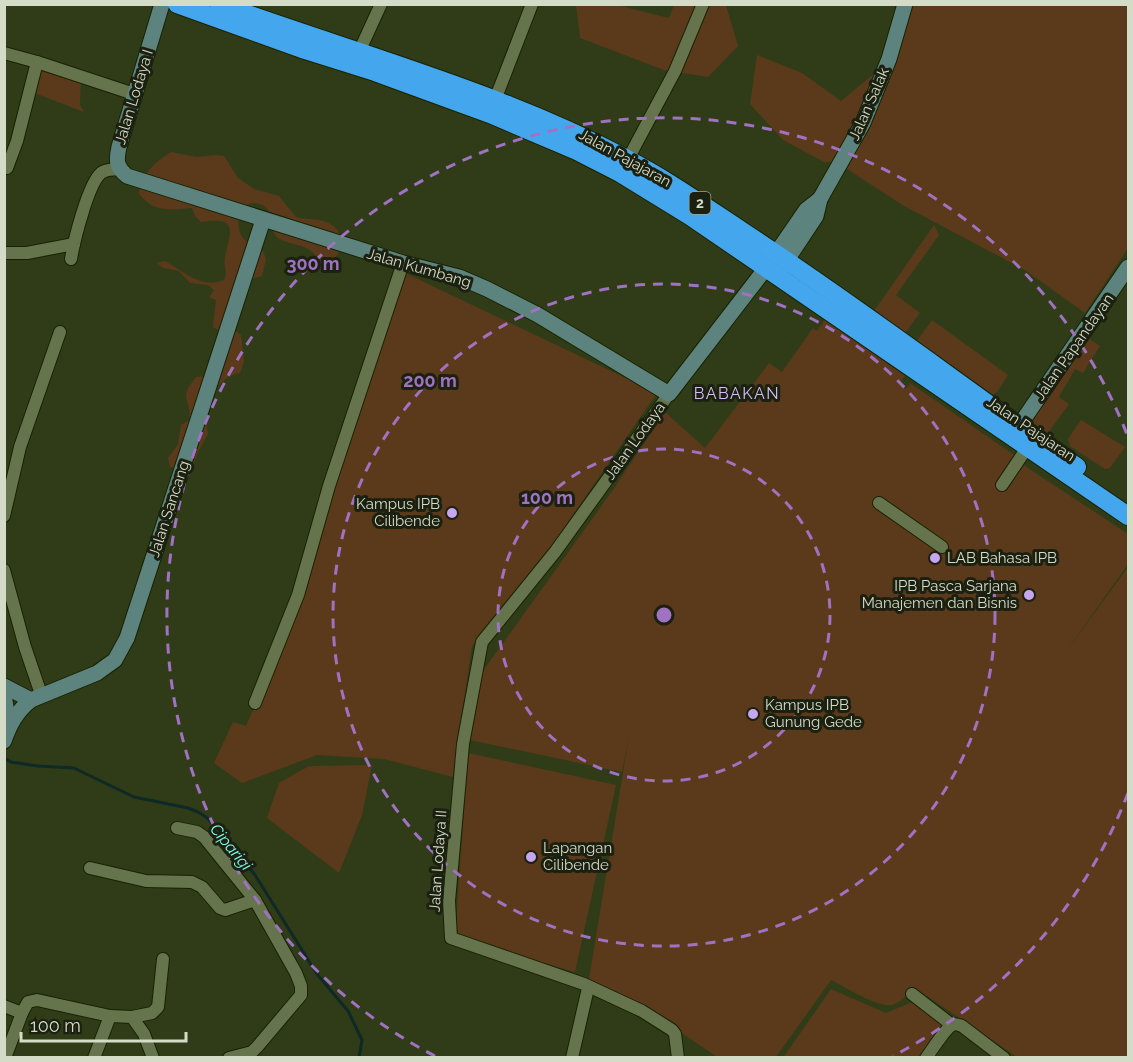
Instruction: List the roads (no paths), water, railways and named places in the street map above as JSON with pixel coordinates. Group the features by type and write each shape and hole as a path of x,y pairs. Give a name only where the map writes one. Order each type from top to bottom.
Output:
{"highway":[{"name":"Jalan Pajajaran","path":"177,4 463,103 577,151 620,173 777,264 908,344 1019,426 1128,502"},
{"name":"Jalan Pajajaran","path":"219,4 495,100 628,159 692,198 777,264 1027,448 1128,516"}],"street":[{"name":"Jalan Lodaya I","path":"119,169 117,159 119,147 162,4"},
{"path":"359,52 381,4"},
{"path":"495,100 532,4"},
{"path":"628,159 675,71 703,4"},
{"name":"Jalan Salak","path":"777,264 806,210 820,199 863,123 890,59 905,4"},
{"path":"4,53 134,94"},
{"path":"7,168 17,141 37,62"},
{"path":"71,259 95,179 106,170 119,169"},
{"name":"Jalan Kumbang","path":"119,169 127,176 263,220 403,263 459,277 538,315 669,394"},
{"name":"Jalan Sancang","path":"7,734 22,707 36,697 97,673 115,660 127,638 263,220"},
{"path":"4,253 27,253 74,244"},
{"path":"255,703 298,595 333,475 403,263"},
{"name":"Jalan Lodaya","path":"482,642 555,552 706,344 777,264"},
{"name":"Jalan Papandayan","path":"1019,426 1128,267"},
{"path":"4,516 20,447 60,332"},
{"path":"1002,485 1027,448"},
{"path":"879,503 942,547"},
{"path":"4,570 36,697"},
{"name":"Jalan Lodaya II","path":"482,642 463,744 449,901 450,938 555,973 642,1011 672,1030 675,1035 678,1058"},
{"path":"4,686 36,697"},
{"path":"4,694 7,734"},
{"path":"177,828 197,832 204,837 255,900 301,986 301,995 257,1047 252,1052 229,1058"},
{"path":"90,868 146,880 192,882 202,887 220,908 225,910 255,900"},
{"path":"5,1058 28,1002 37,1000 110,1016 132,1017 152,1013 158,1007 163,959"},
{"path":"572,1058 588,988"},
{"path":"912,994 952,1025 962,1026 1004,1058"},
{"path":"4,1006 22,1013"},
{"path":"94,1058 110,1016"},
{"path":"132,1017 144,1034 153,1058"},
{"path":"926,1058 952,1025"}],"waterway":[{"name":"Ciparigi","path":"4,758 11,762 38,766 74,768 134,797 188,808 206,817 223,834 255,875 317,974 348,1011 362,1040 359,1058"}],"place":[{"name":"Kampus IPB Cilibende","path":"452,513"},
{"name":"LAB Bahasa IPB","path":"935,558"},
{"name":"IPB Pasca Sarjana Manajemen dan Bisnis","path":"1029,595"},
{"name":"Kampus IPB Gunung Gede","path":"753,714"},
{"name":"Lapangan Cilibende","path":"531,857"}],"district":[{"name":"BABAKAN","path":"737,393"}]}
